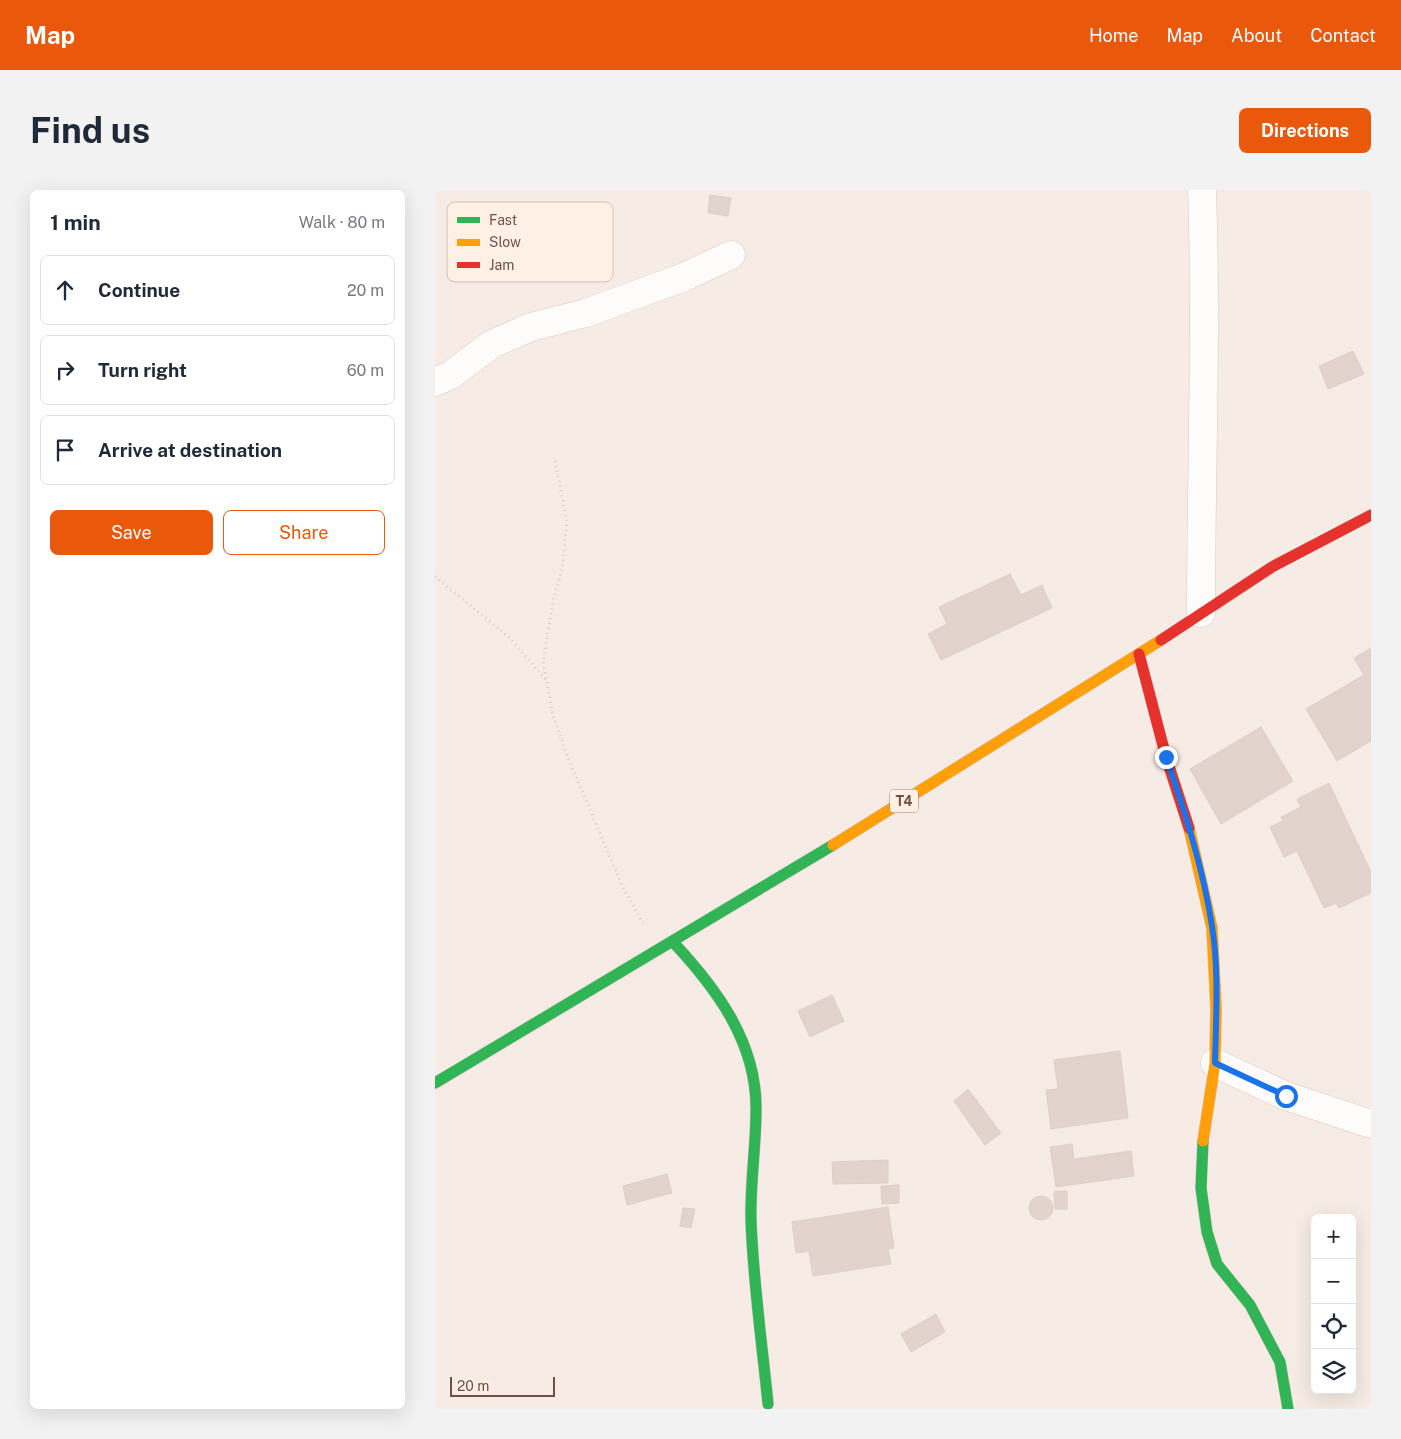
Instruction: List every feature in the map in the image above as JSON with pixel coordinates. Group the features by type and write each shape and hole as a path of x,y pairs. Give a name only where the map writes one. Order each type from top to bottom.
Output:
{"main road":[{"name":"T4","path":"435,1083 785,875 1139,654 1272,567 1371,515"},
{"path":"1139,654 1166,757 1186,816 1211,920 1216,1008 1215,1063 1204,1126 1201,1188 1207,1232 1217,1264 1250,1305 1280,1362 1288,1409"},
{"path":"673,942 705,976 728,1010 749,1051 756,1094 750,1195 752,1254 768,1404"}],"street":[{"path":"1201,613 1202,373 1205,276 1202,190"},
{"path":"435,382 451,375 492,344 531,326 586,313 684,276 731,255"},
{"path":"1215,1063 1286,1096 1371,1124"}],"path":[{"path":"555,461 567,521 562,569 553,601 543,662 553,715 624,890 659,950"},
{"path":"435,578 509,637 547,680"}],"building":[{"path":"710,195 731,198 728,216 708,213"},
{"path":"1353,351 1364,374 1328,389 1319,366"},
{"path":"1010,574 1021,595 1042,585 1052,608 941,660 928,634 947,624 939,607"},
{"path":"1371,648 1371,741 1337,761 1306,709 1364,675 1354,658"},
{"path":"1261,727 1293,781 1221,824 1190,769"},
{"path":"1329,783 1371,872 1371,893 1339,908 1336,903 1324,908 1297,851 1284,857 1270,827 1283,821 1281,817 1301,807 1297,799"},
{"path":"832,995 844,1021 810,1037 798,1011"},
{"path":"1120,1051 1128,1118 1051,1129 1046,1090 1058,1089 1054,1060"},
{"path":"968,1089 1001,1133 985,1145 954,1101"},
{"path":"1072,1144 1074,1159 1131,1151 1134,1176 1056,1187 1050,1147"},
{"path":"888,1160 888,1183 833,1184 832,1162"},
{"path":"667,1174 672,1193 627,1205 623,1186"},
{"path":"899,1185 899,1203 882,1204 881,1186"},
{"path":"1054,1191 1067,1191 1067,1209 1055,1209"},
{"path":"1041,1196 1050,1199 1053,1208 1050,1217 1041,1220 1032,1217 1029,1208 1032,1199"},
{"path":"888,1207 894,1248 888,1249 891,1264 813,1276 809,1251 796,1253 792,1222"},
{"path":"683,1208 695,1209 691,1228 680,1226"},
{"path":"936,1314 945,1332 911,1352 901,1334"}],"traffic: fast":[{"path":"435,1083 833,845"},
{"path":"673,942 705,979 731,1018 750,1062 755,1085 756,1124 751,1220 768,1404"},
{"path":"1203,1141 1201,1188 1207,1232 1217,1264 1250,1305 1280,1362 1288,1409"}],"traffic: slow":[{"path":"833,845 1161,640"},
{"path":"1189,828 1212,928 1216,1008 1215,1063 1203,1141"}],"traffic: jam":[{"path":"1161,640 1272,567 1371,515"},
{"path":"1139,654 1166,757 1189,828"}],"route":[{"path":"1166,757 1186,816 1212,928 1216,1008 1215,1063 1286,1096"}]}
